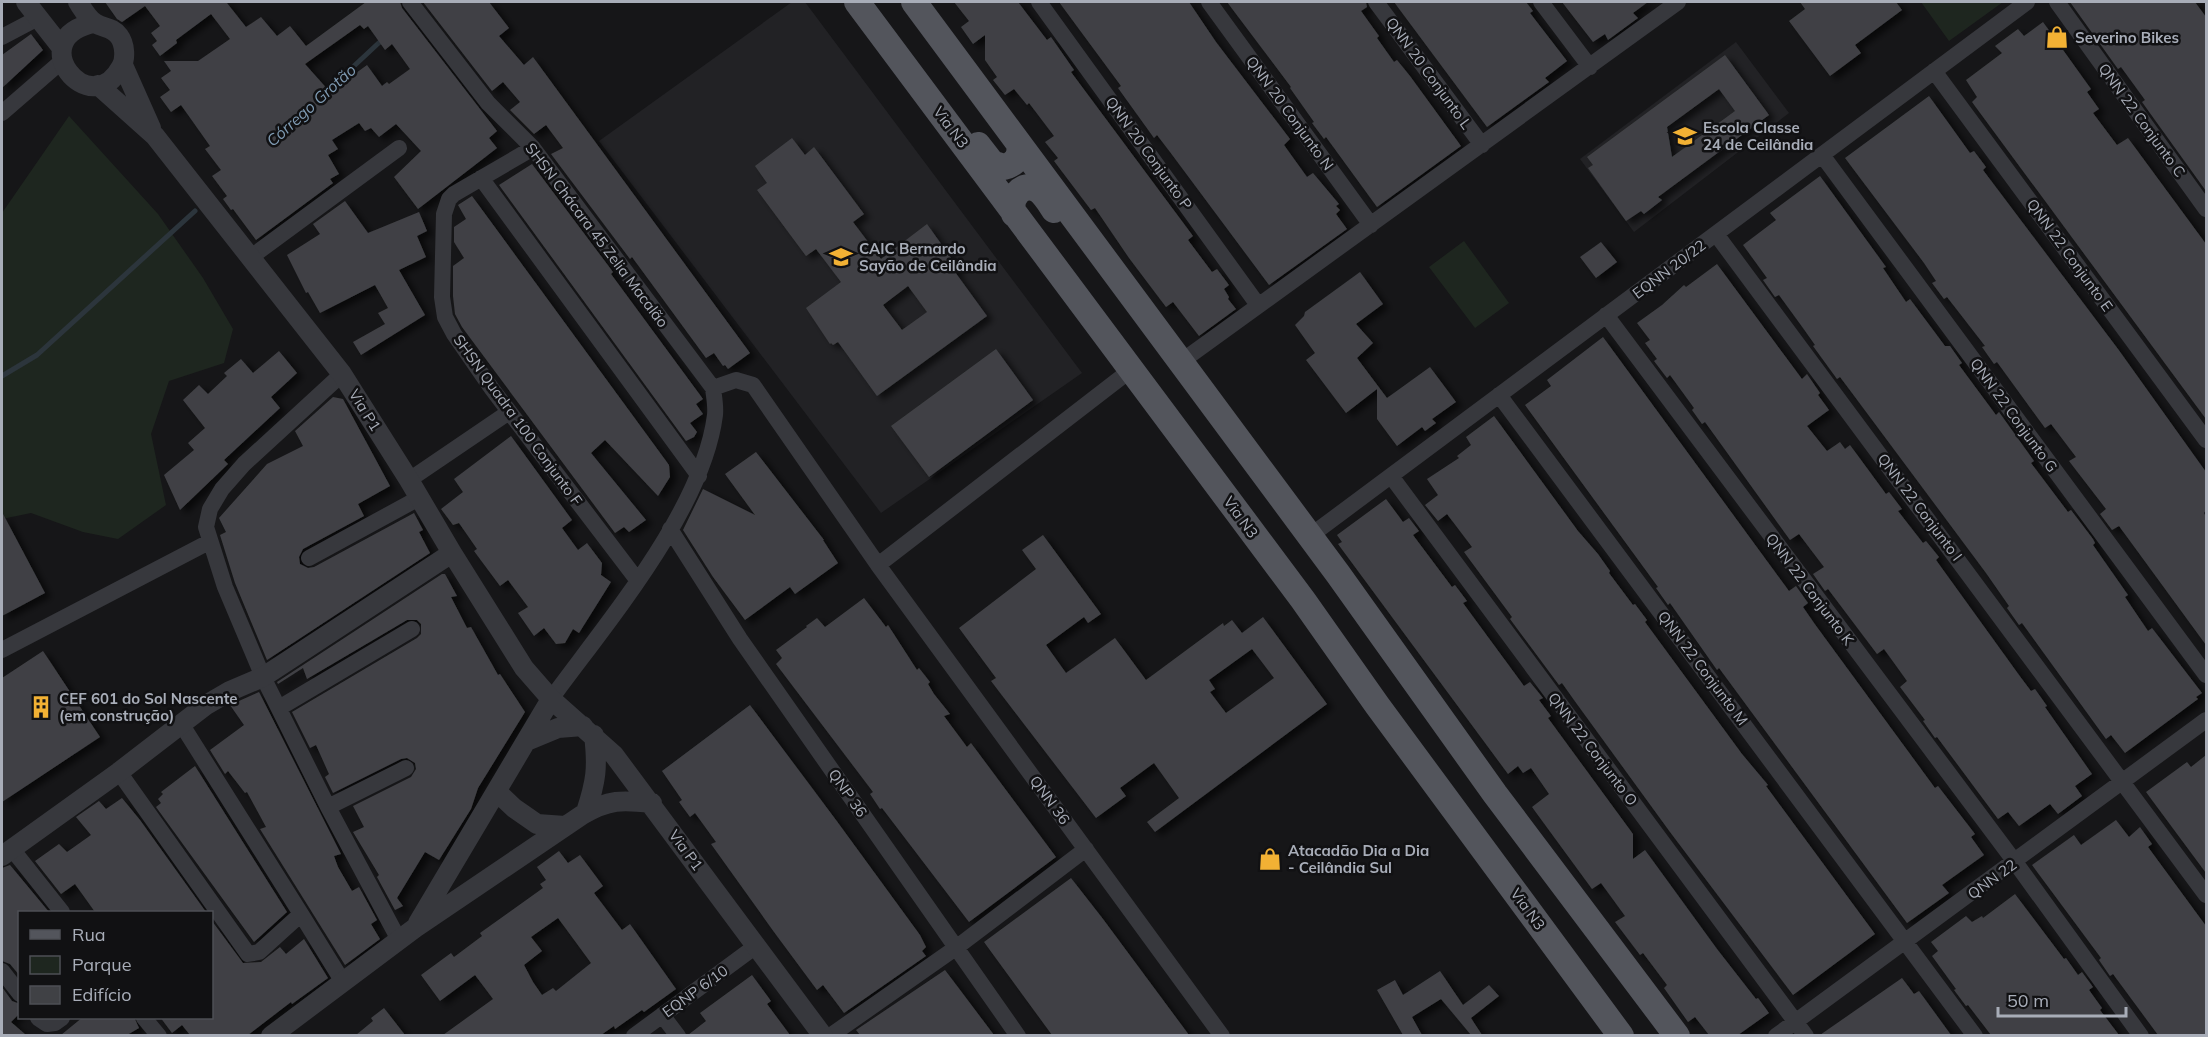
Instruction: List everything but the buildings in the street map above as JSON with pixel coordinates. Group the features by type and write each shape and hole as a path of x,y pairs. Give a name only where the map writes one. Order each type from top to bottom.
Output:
{"main road":[{"path":"914,2 1310,536 1495,794 1677,1035"},
{"path":"864,11 922,67 992,163 1004,167 1016,161 1020,150 1019,144"},
{"name":"Via N3","path":"864,11 1303,600 1350,668 1621,1035"},
{"path":"1014,214 1012,203 1017,192 1028,188 1040,191 1114,291 1175,353"},
{"path":"1350,668 1405,720 1472,813 1482,816 1492,811 1497,800 1495,794"},
{"path":"1492,860 1491,848 1495,842 1505,837 1517,840 1587,933 1646,995"}],"street":[{"name":"Via P1","path":"26,2 62,54 67,72 75,80 86,85 98,86 155,136 342,374 524,668 551,699 614,755 823,1035"},
{"name":"Via P1","path":"78,2 94,23 108,27 119,37 124,50 123,65 155,136"},
{"name":"SHSN Chácara 45 Zelia Macalão","path":"410,2 488,103 533,148 713,388"},
{"name":"QNN 20 Conjunto P","path":"1039,2 1258,305"},
{"name":"QNN 20 Conjunto N","path":"1209,2 1371,225"},
{"name":"QNN 20 Conjunto L","path":"1376,2 1482,145"},
{"path":"1541,2 1590,67"},
{"path":"1175,353 1258,305 1678,2"},
{"name":"EQNN 20/22","path":"1310,536 2027,2"},
{"name":"QNN 22 Conjunto C","path":"2057,2 2206,209"},
{"path":"2,37 38,18"},
{"path":"2,113 62,54 69,35 80,26 94,23"},
{"path":"98,86 113,79 123,65"},
{"name":"QNN 22 Conjunto E","path":"1934,71 2206,440"},
{"path":"251,257 399,148"},
{"name":"SHSN Quadra 100 Conjunto F","path":"533,148 454,194 449,200 444,214 442,297 446,317 454,334 509,412 638,580"},
{"name":"QNN 22 Conjunto G","path":"1822,155 2206,675"},
{"path":"481,178 699,476"},
{"name":"QNN 22 Conjunto I","path":"1716,234 2124,781 2206,895"},
{"name":"QNN 22 Conjunto K","path":"1606,315 2015,862 2141,1035"},
{"path":"878,565 1132,369"},
{"path":"342,374 244,464 222,489 210,509 206,527 225,587 263,677 328,807 399,940"},
{"name":"QNN 36","path":"713,388 736,380 753,385 878,565 1222,1035"},
{"path":"416,928 529,740 551,699 638,580 670,530 699,476 716,413 713,388"},
{"name":"QNN 22 Conjunto M","path":"1499,395 1975,1035"},
{"path":"409,480 509,412"},
{"name":"QNN 22 Conjunto O","path":"1391,476 1806,1035"},
{"path":"309,558 419,498"},
{"name":"QNP 36","path":"670,530 740,639 1018,1035"},
{"path":"2,650 209,542"},
{"path":"61,911 7,853 119,772 206,705 222,695 263,677 452,553"},
{"path":"279,708 412,629"},
{"name":"QNN 22","path":"1776,1035 1906,942 2206,720"},
{"path":"182,725 343,982"},
{"path":"529,740 558,728 588,731 597,766 595,787 586,812"},
{"path":"328,807 406,768"},
{"path":"119,772 248,954 259,952 302,914"},
{"path":"497,792 514,808 537,824 565,826"},
{"path":"271,1035 399,940 586,812 605,803 621,800 652,803"},
{"path":"830,1035 957,947 1086,849"},
{"name":"EQNP 6/10","path":"634,1035 756,946"},
{"path":"2,971 18,991"},
{"path":"662,1015 678,1035"},
{"path":"41,1019 47,1024 58,1020"},
{"path":"146,1019 159,1035"}],"shaded area":[{"name":"CAIC Bernardo Sayão de Ceilândia","path":"792,2 805,2 1082,373 881,513 599,141"},
{"name":"Escola Classe 24 de Ceilândia","path":"1736,42 1789,113 1634,232 1580,159"}],"green space":[{"path":"1921,2 2003,2 1949,41"},
{"path":"69,116 158,214 203,278 233,329 224,363 169,381 151,434 166,505 118,539 83,532 31,513 2,519 2,213"},
{"path":"1464,241 1509,303 1475,328 1429,267"}],"waterway":[{"name":"Córrego Grotão","path":"325,93 384,38"},
{"name":"Córrego Grotão","path":"2,376 37,355 195,211"}],"place":[{"name":"Severino Bikes","path":"2057,37"},
{"name":"Escola Classe 24 de Ceilândia","path":"1685,136"},
{"name":"CAIC Bernardo Sayão de Ceilândia","path":"841,257"},
{"name":"CEF 601 do Sol Nascente (em construção)","path":"41,707"},
{"name":"Atacadão Dia a Dia - Ceilândia Sul","path":"1270,859"}]}
